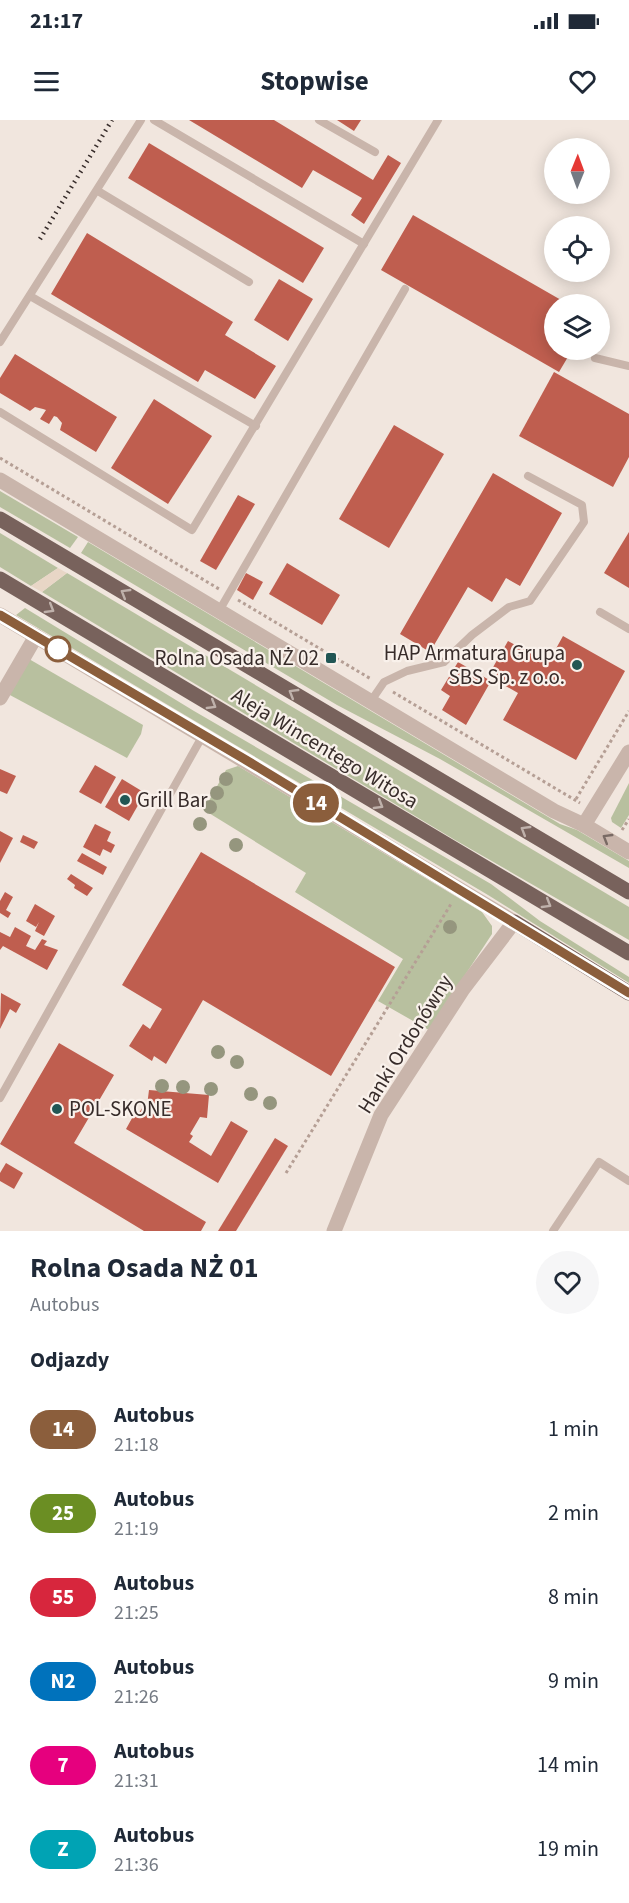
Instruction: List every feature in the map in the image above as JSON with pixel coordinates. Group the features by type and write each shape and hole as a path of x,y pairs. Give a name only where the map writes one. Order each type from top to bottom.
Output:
{"main road":[{"name":"Aleja Wincentego Witosa","path":"0,519 629,892"},
{"name":"Aleja Wincentego Witosa","path":"0,579 629,953"},
{"path":"514,922 629,993"}],"street":[{"path":"0,480 554,811 584,825 629,852"},
{"path":"0,615 514,922"},
{"path":"0,698 36,636"},
{"path":"584,825 629,752"},
{"name":"Hanki Ordonówny","path":"334,1231 381,1115 464,989 514,922"}],"lane":[{"path":"0,342 141,120"},
{"path":"154,120 364,244"},
{"path":"319,120 375,152"},
{"path":"0,412 192,530 438,120"},
{"path":"98,191 249,282"},
{"path":"219,611 405,289"},
{"path":"30,296 256,426"},
{"path":"604,360 629,366"},
{"path":"371,701 382,685 406,671 444,662 509,607 530,601 584,522 582,504 528,476"},
{"path":"600,612 629,629"},
{"path":"0,1098 203,735"},
{"path":"553,1231 599,1162 629,1181"}],"path":[{"path":"0,458 576,800 629,711"},
{"path":"621,832 629,819"},
{"path":"286,1173 453,901"}],"green space":[{"path":"0,491 78,537 70,548 0,507"},
{"path":"0,533 58,568 31,586 0,567"},
{"path":"88,542 560,824 577,830 629,861 629,868 440,759 337,705 81,553"},
{"path":"67,573 629,907 629,940 455,840 42,592"},
{"path":"25,608 194,711 491,884 540,921 629,977 629,983 488,895 16,615"},
{"path":"29,659 143,725 141,734 127,758 8,694"},
{"path":"238,766 482,912 492,926 492,934 429,1030 378,1001 403,959 295,892 306,873 204,810 226,770"},
{"path":"629,783 629,815 621,828 612,822 611,818"}],"shaded area":[{"path":"58,568 67,573 42,592 31,586"}],"building":[{"path":"189,120 274,120 373,180 388,155 401,163 364,224 351,215 362,198 313,170 302,188"},
{"path":"337,120 361,120 354,131"},
{"path":"149,143 324,248 303,283 128,178"},
{"path":"413,215 551,294 544,294 544,360 566,360 559,372 381,270"},
{"path":"87,233 233,322 225,335 276,366 255,399 205,370 198,382 51,294"},
{"path":"279,279 313,299 288,341 254,320"},
{"path":"15,354 117,417 96,452 60,430 62,423 57,417 54,416 49,424 40,419 46,410 35,407 30,411 0,393 0,378"},
{"path":"554,372 629,414 629,457 613,487 519,436"},
{"path":"154,399 212,436 168,504 111,468"},
{"path":"394,425 444,454 389,548 339,519"},
{"path":"493,473 562,513 520,586 506,578 492,602 468,587 430,652 400,634"},
{"path":"238,495 255,504 216,570 200,561"},
{"path":"629,532 629,588 604,573"},
{"path":"287,563 340,595 322,625 269,594"},
{"path":"246,573 263,582 253,600 237,590"},
{"path":"563,636 625,671 576,760 503,720 518,693 488,676 508,641 548,663"},
{"path":"458,662 491,681 466,725 442,710 450,696 441,690"},
{"path":"95,765 116,777 101,804 79,792"},
{"path":"0,769 16,776 7,794 0,791"},
{"name":"Grill Bar","path":"122,779 145,793 129,821 105,807"},
{"path":"95,824 111,832 107,841 115,845 111,853 103,849 100,856 83,847"},
{"path":"0,831 13,838 0,863"},
{"path":"23,835 38,842 34,849 20,842"},
{"path":"201,852 395,967 331,1076 203,1000 166,1064 154,1056 152,1061 129,1046 143,1024 150,1029 162,1009 122,985"},
{"path":"82,853 107,867 103,875 77,861"},
{"path":"71,874 93,888 87,896 74,888 75,885 67,879"},
{"path":"5,892 13,897 6,910 11,913 8,918 0,913 0,901"},
{"path":"35,904 55,916 44,936 35,931 39,922 36,927 26,921"},
{"path":"15,927 31,936 26,946 35,950 42,939 47,941 44,945 58,950 47,970 3,946 0,950 0,932 10,937"},
{"path":"1,993 21,1004 16,1013 10,1009 0,1029"},
{"name":"POL-SKONE","path":"59,1043 114,1075 74,1143 206,1222 201,1231 144,1231 0,1144"},
{"path":"149,1090 209,1095 207,1118 200,1117 190,1134 193,1136 189,1142 211,1156 231,1121 248,1131 218,1183 126,1129 136,1111 139,1113 144,1105 147,1106"},
{"path":"275,1138 288,1146 236,1231 218,1231"},
{"path":"6,1163 23,1173 14,1189 0,1181 0,1173"}],"railway":[{"path":"40,239 112,120"}],"bus line":[{"name":"14","path":"0,615 251,763 629,993"}],"place":[{"name":"Rolna Osada NŻ 02","path":"331,658"},
{"name":"HAP Armatura Grupa SBS Sp. z o.o.","path":"577,665"},
{"name":"Grill Bar","path":"125,800"},
{"name":"POL-SKONE","path":"57,1109"}]}
